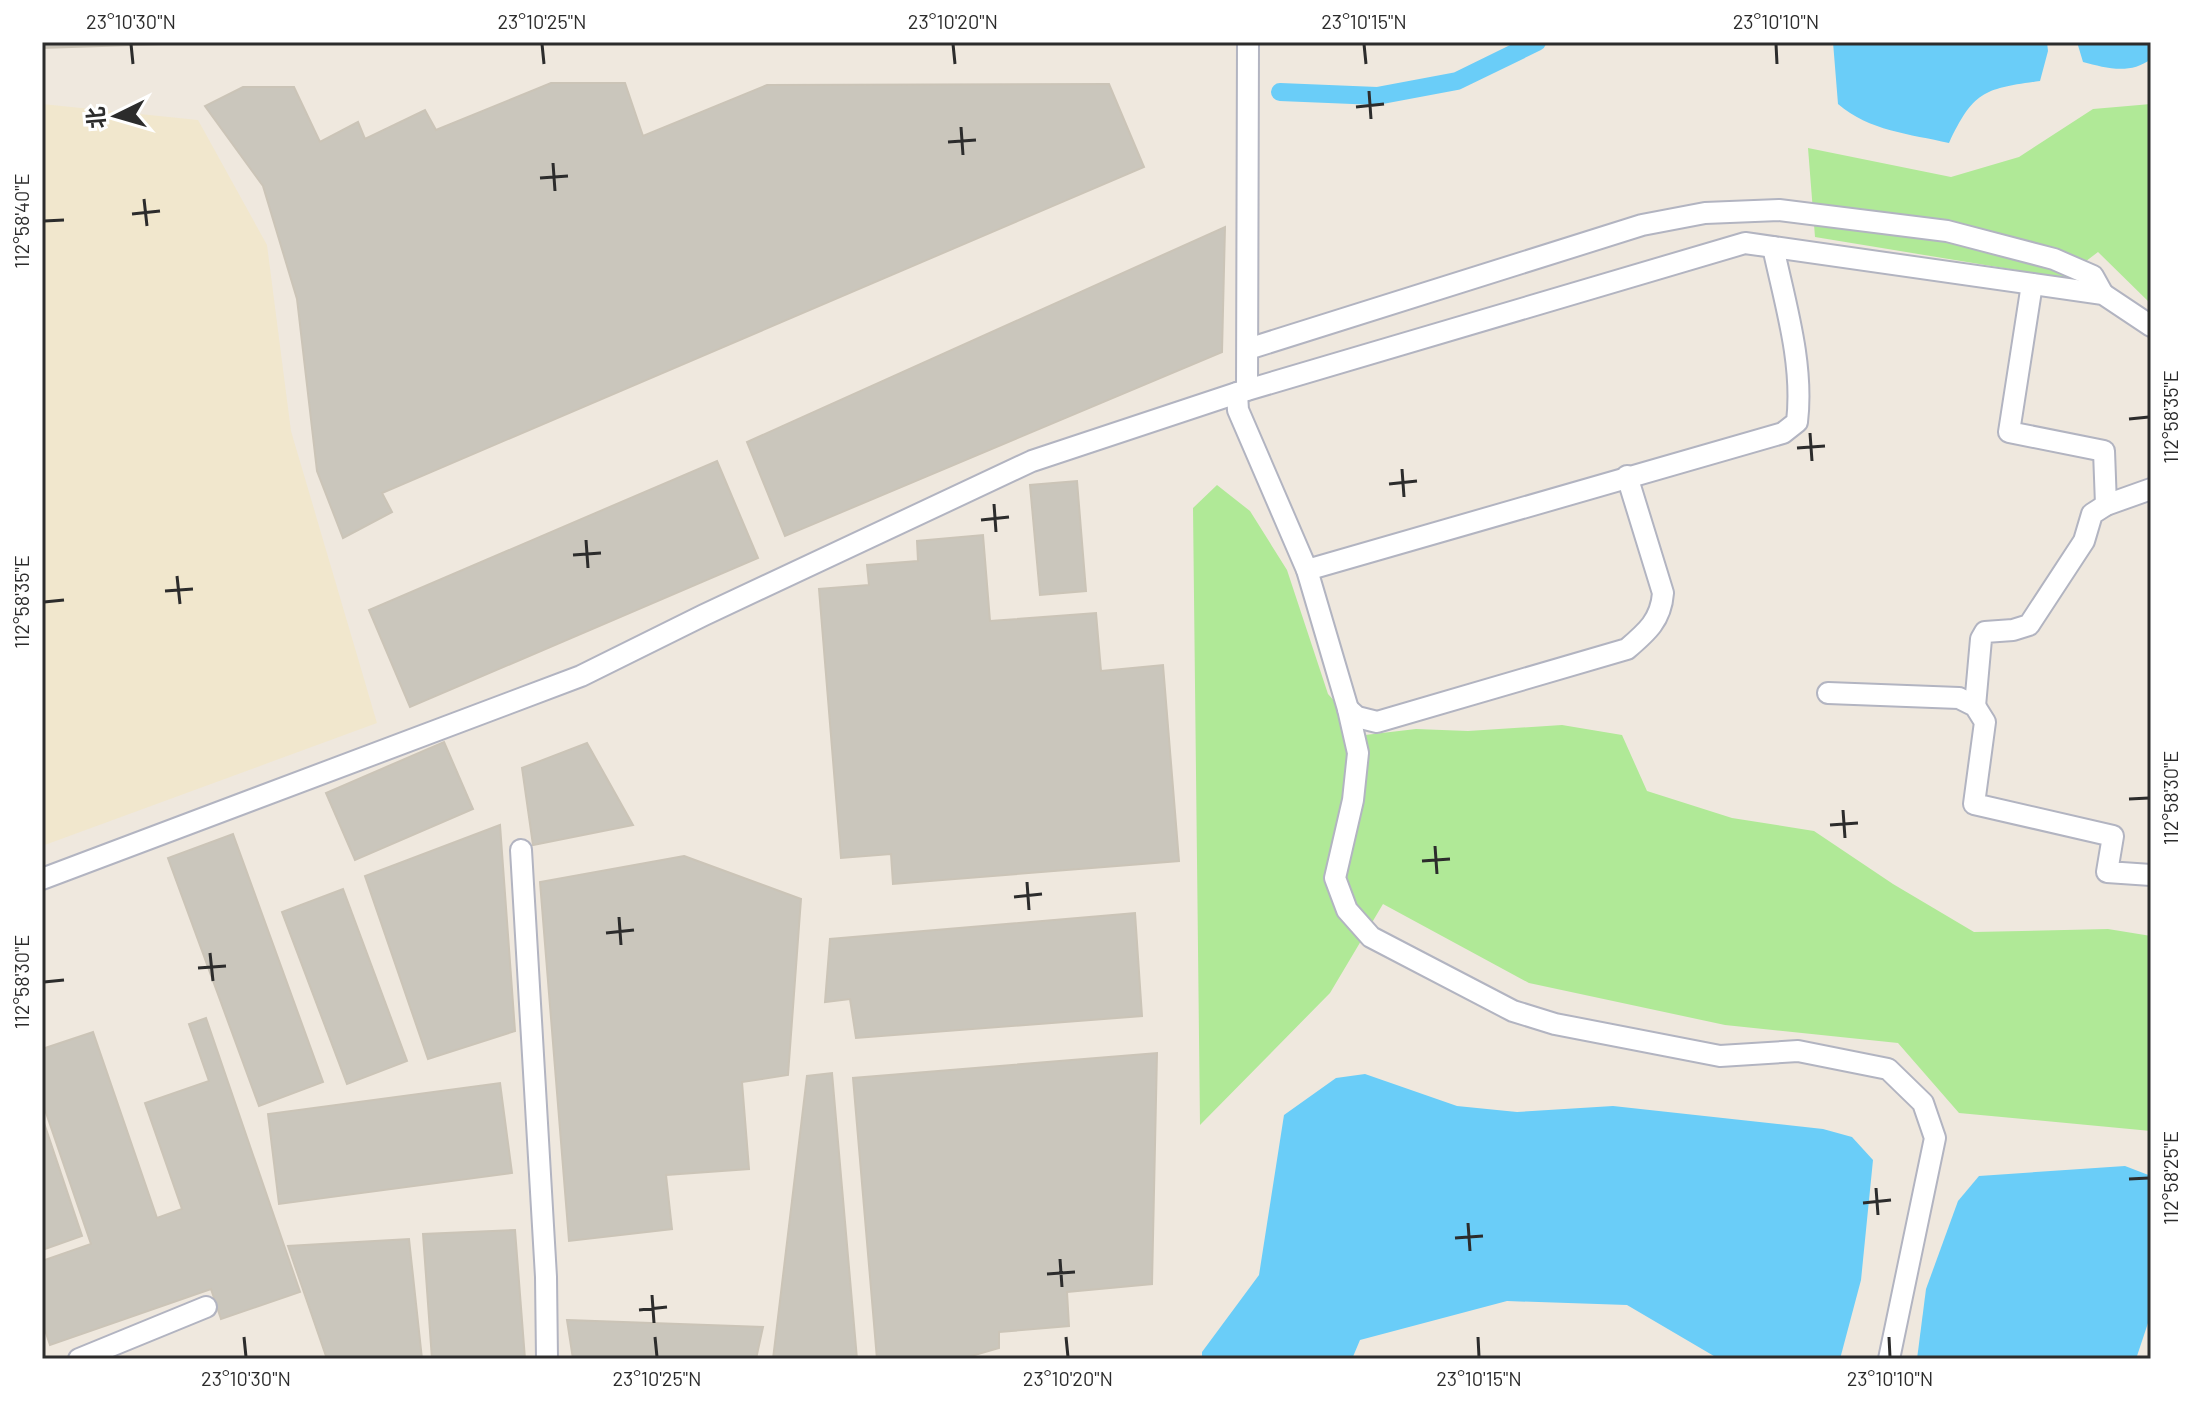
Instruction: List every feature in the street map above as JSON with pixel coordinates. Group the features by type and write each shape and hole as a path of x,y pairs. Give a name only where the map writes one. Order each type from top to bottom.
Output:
{"street":[{"path":"1248,42 1248,349 1238,410 1307,570 1358,753 1353,800 1335,878 1347,910 1371,937 1513,1011 1555,1024 1720,1056 1798,1051 1888,1069 1923,1103 1935,1138 1889,1359"},
{"path":"1248,349 1642,225 1705,213 1779,210 1947,231 2054,259 2093,276 2103,294"},
{"path":"42,879 581,676 1032,461 1242,392 1745,243 2103,294 2151,326"},
{"path":"1307,570 1783,433 1797,422 1800,395 1773,247"},
{"path":"2032,284 2009,432 2104,451 2106,505"},
{"path":"1348,709 1357,717 1377,722 1627,649 1650,629 1662,610 1663,593 1627,476"},
{"path":"1975,706 1981,639 1985,632 2013,630 2029,625 2084,541 2092,514 2106,505 2151,489"},
{"path":"1828,693 1959,698 1975,706 1985,722 1974,804 2113,836 2107,872 2151,875"},
{"path":"521,850 546,1277 547,1359"},
{"path":"79,1359 206,1307"}],"shaded area":[{"path":"42,104 198,120 267,245 291,431 377,723 42,846"}],"green space":[{"path":"2151,104 2151,304 2098,252 2064,278 1815,237 1808,148 1951,177 2019,157 2093,109"},
{"path":"1217,485 1250,511 1287,570 1328,694 1365,735 1416,729 1468,731 1562,725 1622,735 1647,791 1732,818 1814,831 1893,884 1974,932 2108,929 2151,936 2151,1131 1959,1113 1898,1043 1725,1025 1529,983 1383,904 1330,993 1200,1125 1193,508"}],"water":[{"path":"1833,42 2047,42 2048,51 2040,81 1983,95 1966,112 1949,143 1876,126 1838,104"},
{"path":"2077,42 2151,42 2151,59 2126,69 2100,66 2083,62"},
{"path":"1365,1074 1457,1106 1517,1112 1613,1106 1823,1129 1852,1137 1873,1160 1861,1280 1840,1359 1719,1359 1627,1305 1507,1301 1360,1340 1352,1359 1202,1359 1202,1352 1259,1275 1284,1115 1336,1078"},
{"path":"2125,1166 2151,1176 2151,1314 2136,1359 1917,1359 1926,1289 1958,1201 1979,1176"}],"building":[{"path":"42,42 223,42 42,48"},
{"path":"551,83 625,83 643,136 767,85 1109,84 1144,167 382,493 392,512 343,538 317,471 297,299 263,186 205,106 243,87 294,87 320,142 358,122 365,139 425,110 436,130"},
{"path":"1225,227 1222,352 785,536 747,442"},
{"path":"717,461 758,558 410,707 369,610"},
{"path":"1077,481 1086,591 1040,595 1030,485"},
{"path":"983,535 990,621 1096,613 1101,671 1163,665 1179,861 893,884 891,854 841,858 819,589 869,585 867,565 918,561 917,541"},
{"path":"444,742 473,809 355,860 326,793"},
{"path":"587,743 633,825 533,845 522,768"},
{"path":"500,825 515,1031 428,1059 365,876"},
{"path":"233,834 323,1082 259,1106 168,858"},
{"path":"684,856 801,899 788,1075 742,1082 749,1169 666,1175 672,1229 569,1241 540,882"},
{"path":"343,889 407,1061 347,1084 282,912"},
{"path":"1135,913 1142,1016 856,1038 850,999 825,1002 830,939"},
{"path":"206,1018 300,1292 221,1319 211,1289 50,1345 42,1321 42,1261 91,1244 42,1101 42,1049 93,1032 157,1218 182,1209 145,1103 209,1081 189,1024"},
{"path":"1157,1053 1152,1284 1067,1292 1069,1326 999,1332 999,1348 961,1359 877,1359 853,1078"},
{"path":"832,1073 857,1359 773,1359 807,1076"},
{"path":"500,1083 512,1173 279,1204 268,1114"},
{"path":"42,1117 82,1236 42,1250"},
{"path":"515,1230 525,1359 432,1359 423,1234"},
{"path":"409,1239 422,1359 327,1359 288,1246"},
{"path":"567,1320 763,1327 756,1359 573,1359"}],"waterway":[{"path":"1280,92 1377,96 1457,81 1537,42"}]}
